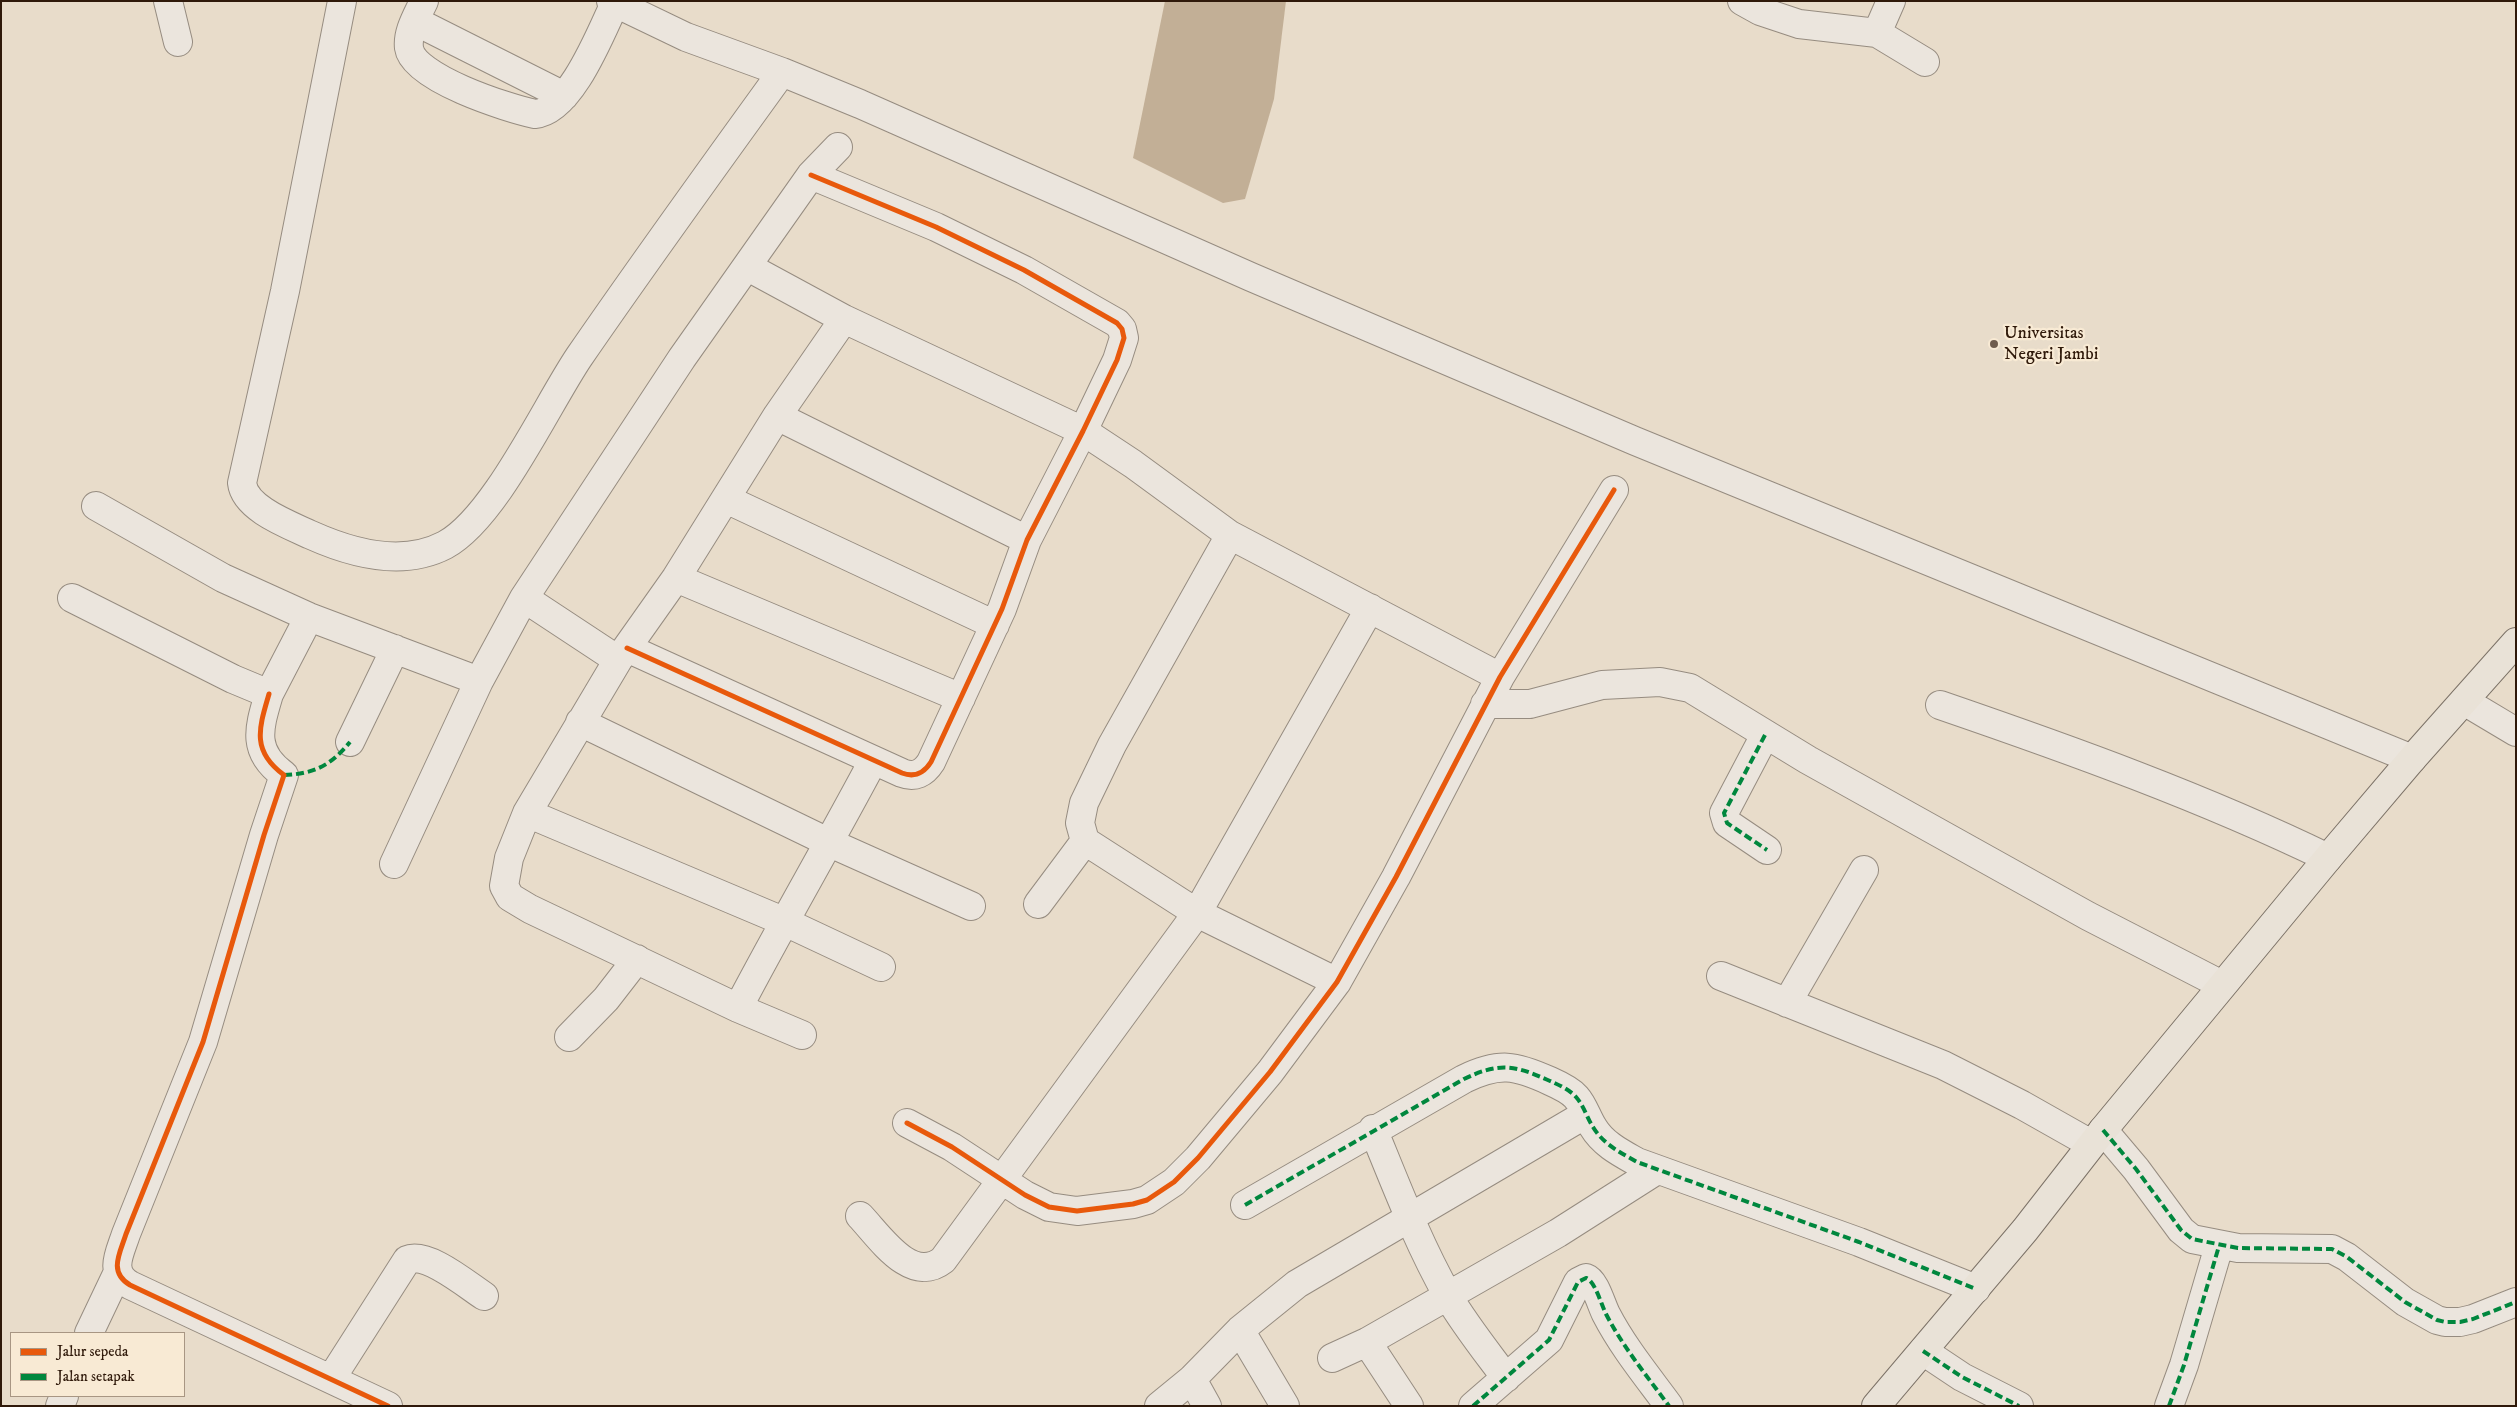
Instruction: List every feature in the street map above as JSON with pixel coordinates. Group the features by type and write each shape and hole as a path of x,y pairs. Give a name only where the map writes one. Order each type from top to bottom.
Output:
{"highway":[{"path":"1876,1406 2025,1230 2097,1137 2328,858 2412,758 2516,642"}],"street":[{"path":"168,1 178,42"},
{"path":"342,1 285,291 242,484 250,500 266,513 345,548 368,554 399,555 430,550 455,538 471,523 512,467 578,359 782,72"},
{"path":"1742,1 1760,11 1799,24 1877,34 1925,62"},
{"path":"1877,34 1891,1"},
{"path":"564,96 419,11 409,44 412,58 425,71 450,84 535,114 547,110 564,96 579,76 613,2 686,37 782,72 860,104 1260,280 1635,441 2412,758"},
{"path":"394,864 479,681 524,598 682,358 748,267 811,175 838,147"},
{"path":"524,598 622,654 873,761 906,774 923,772 931,762 995,625 1027,540 1083,432 1122,347 1123,332 1120,326 1015,265 936,227 811,175"},
{"path":"748,267 844,319 1083,432 1133,464 1230,535 1500,677"},
{"path":"802,1035 738,1008 530,909 505,891 504,882 506,868 527,813 580,722 622,654 676,578 777,416 844,319"},
{"path":"777,416 1027,540"},
{"path":"907,1123 952,1147 1039,1204 1060,1210 1076,1211 1116,1207 1147,1200 1174,1182 1198,1158 1270,1072 1337,982 1396,877 1500,677 1614,490"},
{"path":"726,499 995,625"},
{"path":"96,506 223,578 308,617 479,681"},
{"path":"1230,535 1112,745 1084,803 1080,823 1085,841 1197,913 1337,982"},
{"path":"676,578 961,698"},
{"path":"72,598 233,679 269,694"},
{"path":"860,1216 908,1264 921,1268 930,1268 943,1260 950,1252 1001,1179 1197,913 1370,608"},
{"path":"308,617 269,694 260,722 259,740 264,755 284,775 264,835 203,1042 126,1234 118,1259 118,1272 120,1279 130,1284 388,1406"},
{"path":"350,742 394,650"},
{"path":"1485,704 1530,704 1602,685 1669,683 1690,688 1765,735 2088,916 2222,985"},
{"path":"2464,701 2516,732"},
{"path":"1940,705 2155,782 2271,831 2328,858"},
{"path":"580,722 830,843 971,906"},
{"path":"1765,735 1724,813 1728,823 1767,850"},
{"path":"738,1008 783,921 830,843 873,761"},
{"path":"527,813 783,921 881,967"},
{"path":"1038,904 1085,841"},
{"path":"1787,1003 1864,870"},
{"path":"569,1037 606,999 637,960"},
{"path":"1721,976 1942,1064 2022,1105 2097,1137 2136,1169 2186,1236 2219,1246 2238,1248 2332,1249 2347,1257 2405,1302 2437,1320 2445,1322 2472,1319 2516,1302"},
{"path":"1245,1205 1373,1129 1464,1078 1492,1067 1524,1069 1557,1084 1576,1096 1593,1128 1606,1142 1637,1162 1692,1180 1841,1235 1976,1289"},
{"path":"1159,1406 1192,1379 1240,1330 1297,1284 1586,1114"},
{"path":"1373,1129 1409,1217 1448,1295 1506,1378"},
{"path":"1332,1358 1368,1342 1558,1232 1657,1170"},
{"path":"2169,1406 2184,1365 2219,1246"},
{"path":"331,1379 407,1260 415,1257 428,1260 484,1296"},
{"path":"90,1332 118,1272"},
{"path":"1473,1406 1549,1340 1560,1322 1578,1282 1588,1278 1592,1282 1609,1319 1632,1357 1670,1406"},
{"path":"1240,1330 1285,1406"},
{"path":"1368,1342 1409,1406"},
{"path":"1923,1351 1962,1377 2019,1406"},
{"path":"1192,1379 1207,1406"}],"shaded area":[{"path":"1165,1 1286,1 1274,99 1245,199 1223,203 1133,158"}],"marked path":[{"path":"1765,735 1724,813 1727,823 1767,850"},
{"path":"284,775 305,773 322,767 336,757 350,742"},
{"path":"1245,1205 1464,1079 1497,1068 1517,1069 1538,1076 1571,1092 1579,1101 1597,1133 1613,1148 1637,1162 1859,1242 1976,1289"},
{"path":"2103,1130 2136,1169 2181,1230 2192,1239 2238,1248 2332,1249 2347,1257 2405,1302 2437,1320 2445,1322 2460,1322 2473,1319 2516,1302"},
{"path":"2169,1406 2184,1365 2219,1246"},
{"path":"1473,1406 1549,1340 1578,1282 1586,1278 1595,1288 1606,1314 1620,1338 1669,1406"},
{"path":"1923,1351 1962,1377 2019,1406"}],"cycle path":[{"path":"627,648 902,773 919,774 931,762 1002,609 1027,540 1117,360 1124,338 1122,329 1117,323 1024,270 936,227 811,175"},
{"path":"907,1123 952,1147 1025,1195 1049,1207 1077,1211 1133,1204 1147,1200 1174,1182 1198,1158 1270,1072 1337,982 1396,877 1500,677 1614,490"},
{"path":"269,694 262,718 260,738 266,757 284,775 264,835 203,1042 126,1234 117,1268 123,1280 130,1285 388,1406"}],"place":[{"name":"Universitas Negeri Jambi","path":"1994,344"}]}
